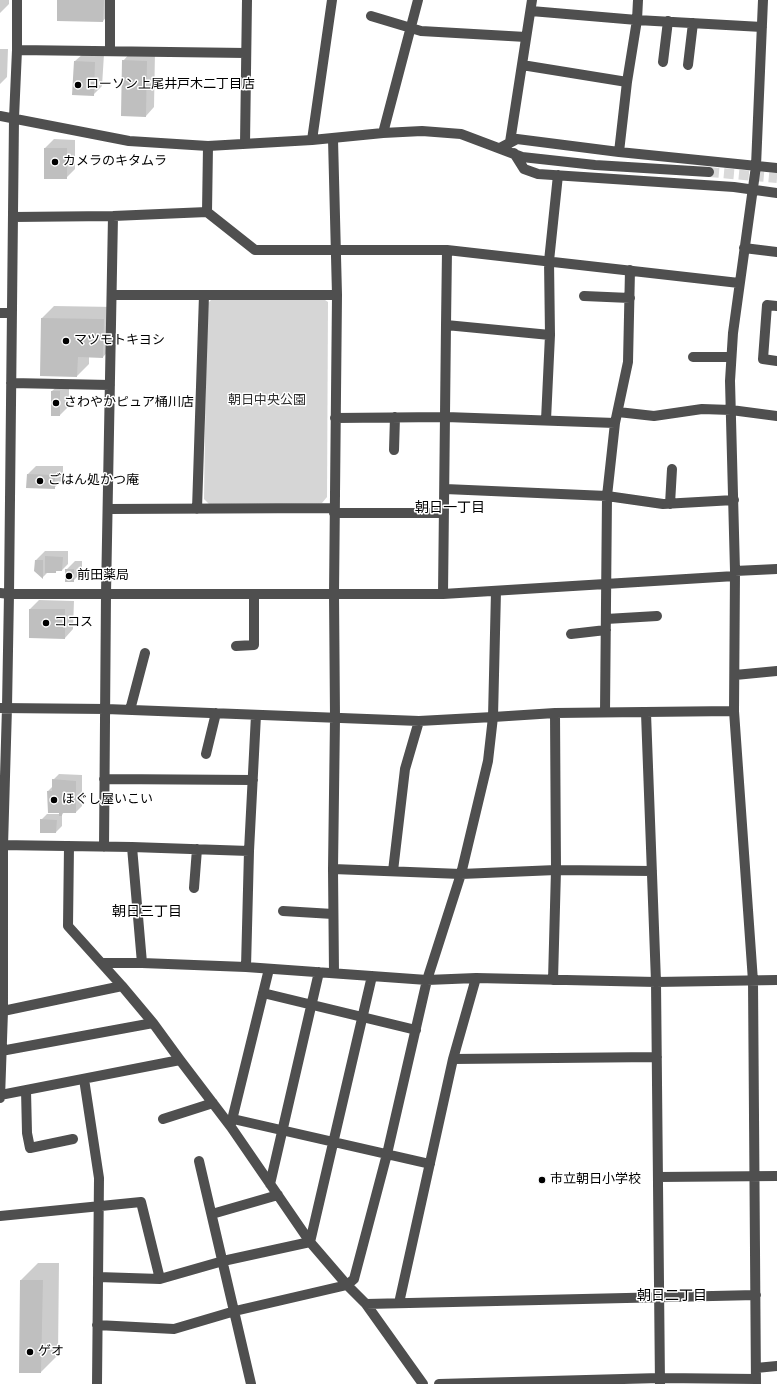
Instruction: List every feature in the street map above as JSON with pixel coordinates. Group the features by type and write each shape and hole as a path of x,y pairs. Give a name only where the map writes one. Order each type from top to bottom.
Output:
{"street":[{"path":"0,1098 3,1011 1,980 1,845 4,708 4,593 11,383 17,0"},
{"path":"110,0 110,51"},
{"path":"245,144 247,0"},
{"path":"312,140 332,0"},
{"path":"383,133 417,0"},
{"path":"510,142 532,0"},
{"path":"619,152 627,82 637,20 638,0"},
{"path":"439,1384 660,1381 756,1382 753,981 734,712 735,573 730,381 733,333 739,283 756,166 763,0"},
{"path":"531,11 637,20 762,27"},
{"path":"371,16 421,31 526,37"},
{"path":"663,62 668,21"},
{"path":"688,65 693,23"},
{"path":"17,50 246,53"},
{"path":"522,65 627,82"},
{"path":"0,116 129,141 208,146 333,139 383,133 422,131 461,134 522,157 595,165 709,172"},
{"path":"333,139 337,250 334,510 334,973"},
{"path":"500,148 517,139 619,152 777,168"},
{"path":"207,212 208,146"},
{"path":"514,153 524,169 538,174 734,187 777,193"},
{"path":"546,420 550,335 549,262 558,175"},
{"path":"13,217 113,216 207,212 255,250 447,250 739,283"},
{"path":"104,846 106,594 113,216"},
{"path":"744,248 777,252"},
{"path":"444,594 447,250"},
{"path":"605,712 607,496 615,423 628,362 630,270"},
{"path":"112,295 337,295"},
{"path":"197,509 204,295"},
{"path":"584,296 630,298"},
{"path":"777,306 768,305 763,359 777,361"},
{"path":"0,313 12,313"},
{"path":"446,325 550,335"},
{"path":"693,356 731,357"},
{"path":"11,383 110,385"},
{"path":"618,412 654,416 702,409 731,410 777,416"},
{"path":"394,450 395,417"},
{"path":"335,418 446,417 615,423"},
{"path":"670,504 672,469"},
{"path":"445,489 607,496 663,504 734,500"},
{"path":"108,509 334,510 444,513"},
{"path":"4,593 444,594 606,584 777,569"},
{"path":"97,1326 174,1329 235,1311 347,1285 354,1279 387,1154 427,980 461,874 488,760 493,717 496,591"},
{"path":"236,646 254,645 254,594"},
{"path":"606,619 657,616"},
{"path":"571,634 606,630"},
{"path":"130,710 145,653"},
{"path":"735,675 777,670"},
{"path":"4,708 106,708 419,721 555,713 734,712"},
{"path":"206,754 216,713"},
{"path":"554,980 556,870 555,713"},
{"path":"646,713 656,982 660,1381"},
{"path":"246,967 249,850 256,715"},
{"path":"393,871 405,769 419,721"},
{"path":"104,778 253,780"},
{"path":"1,845 249,850"},
{"path":"69,846 68,926 153,1023 213,1103 232,1123 270,1184 310,1242 347,1285 366,1304 423,1384"},
{"path":"132,847 142,963"},
{"path":"194,888 197,849"},
{"path":"333,869 461,874 556,870 652,872"},
{"path":"283,911 333,914"},
{"path":"102,963 246,967 427,980 476,978 656,982 777,980"},
{"path":"232,1123 269,969"},
{"path":"270,1184 319,972"},
{"path":"310,1242 372,976"},
{"path":"399,1303 453,1059 476,978"},
{"path":"3,1011 122,986"},
{"path":"263,993 416,1030"},
{"path":"1,1052 153,1023"},
{"path":"453,1059 657,1057"},
{"path":"0,1095 180,1060"},
{"path":"84,1079 99,1178 97,1384"},
{"path":"26,1090 27,1133 30,1148 73,1139"},
{"path":"163,1119 213,1103"},
{"path":"232,1123 282,1130 430,1164"},
{"path":"199,1161 252,1384"},
{"path":"658,1176 777,1176"},
{"path":"212,1214 278,1195"},
{"path":"0,1216 141,1202 160,1279"},
{"path":"98,1277 160,1279 223,1261 310,1242"},
{"path":"366,1304 756,1295"},
{"path":"756,1368 777,1366"}],"green space":[{"name":"朝日中央公園","path":"211,300 325,300 328,302 327,497 322,503 209,504 204,499 207,304"}],"building":[{"path":"57,0 104,0 103,22 57,21"},
{"path":"122,60 147,61 146,117 121,116"},
{"path":"74,61 95,62 94,96 72,95"},
{"path":"44,148 67,148 67,179 44,179"},
{"path":"41,318 104,319 103,358 78,357 77,377 40,376"},
{"path":"51,391 60,391 60,416 51,416"},
{"path":"27,474 55,475 55,489 26,488"},
{"path":"45,556 63,557 62,571 56,571 56,573 45,573"},
{"path":"35,560 43,560 43,579 34,571"},
{"path":"65,569 74,569 74,582 65,582"},
{"path":"29,609 65,609 65,639 29,638"},
{"path":"52,779 76,781 76,813 62,813 62,816 59,816 59,813 48,813 47,791 52,791"},
{"path":"40,819 57,820 56,833 40,833"},
{"path":"20,1280 43,1280 41,1373 19,1373"}],"tunnel":[{"path":"709,172 777,178"}],"place":[{"name":"ローソン上尾井戸木二丁目店","path":"78,85"},
{"name":"カメラのキタムラ","path":"55,162"},
{"name":"マツモトキヨシ","path":"66,341"},
{"name":"さわやかピュア桶川店","path":"56,403"},
{"name":"ごはん処かつ庵","path":"40,481"},
{"name":"前田薬局","path":"69,576"},
{"name":"ココス","path":"46,623"},
{"name":"ほぐし屋いこい","path":"54,800"},
{"name":"市立朝日小学校","path":"542,1180"},
{"name":"ゲオ","path":"30,1352"}],"district":[{"name":"朝日一丁目","path":"450,508"},
{"name":"朝日三丁目","path":"147,912"},
{"name":"朝日二丁目","path":"672,1296"}]}
